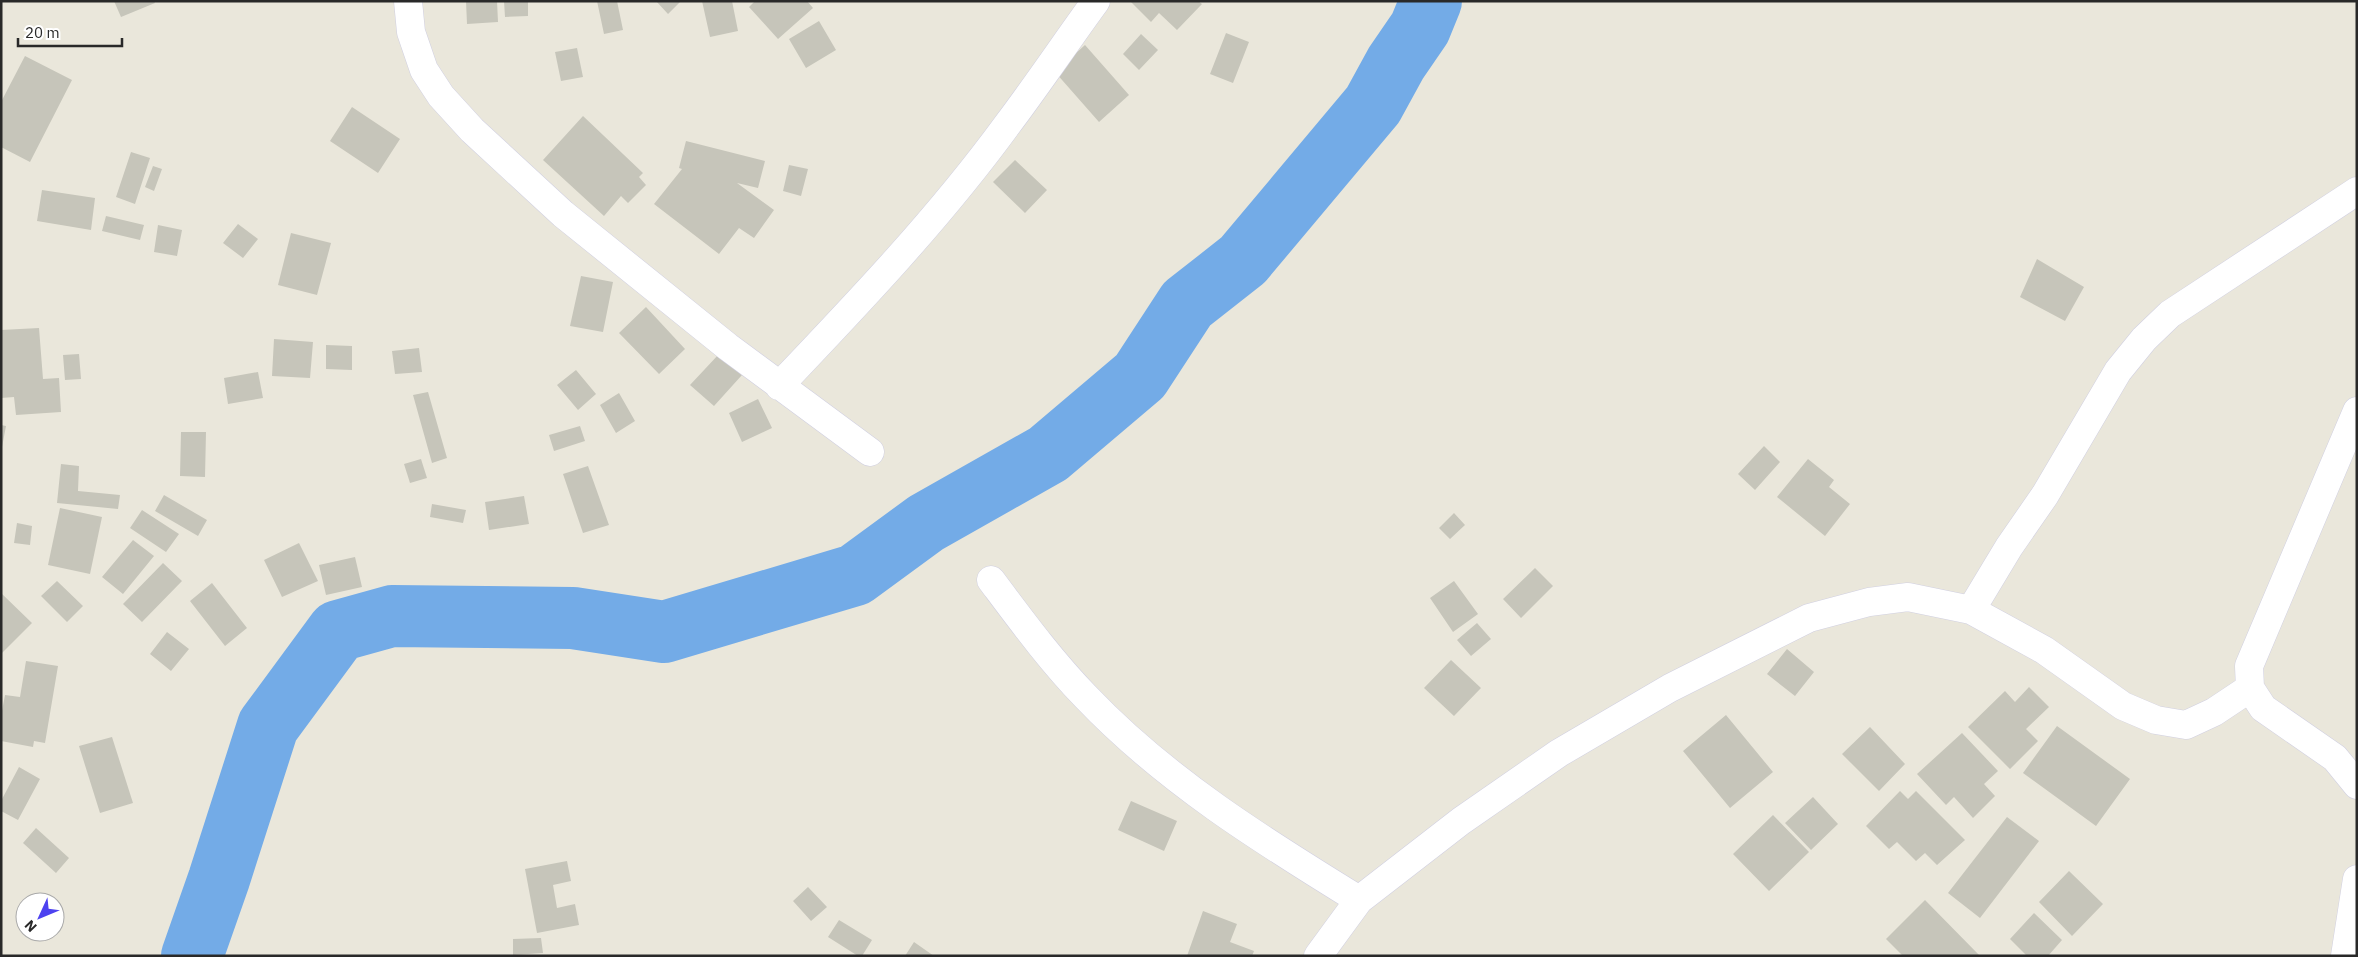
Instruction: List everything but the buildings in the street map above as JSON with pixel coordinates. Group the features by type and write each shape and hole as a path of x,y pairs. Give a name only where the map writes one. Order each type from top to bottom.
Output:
{"street":[{"path":"408,1 411,32 424,70 441,96 472,130 564,214 728,347 870,452"},
{"path":"779,386 858,304 933,218 1007,126 1096,1"},
{"path":"1971,610 2009,547 2045,495 2118,371 2144,338 2170,314 2357,191"},
{"path":"2357,411 2249,666 2250,688 2264,708 2335,758 2357,785"},
{"path":"991,580 1038,642 1087,698 1152,759 1252,834 1359,900"},
{"path":"1318,956 1359,900 1461,821 1559,753 1670,688 1809,618 1869,602 1908,597 1971,610 2044,650 2123,706 2156,720 2186,725 2214,712 2250,688"},
{"path":"2345,956 2357,878"}],"waterway":[{"path":"192,956 268,726 338,631 392,616 573,618 664,632 855,575 926,523 1048,454 1140,376 1187,304 1243,260 1373,105 1396,63 1420,28 1431,1"}]}
